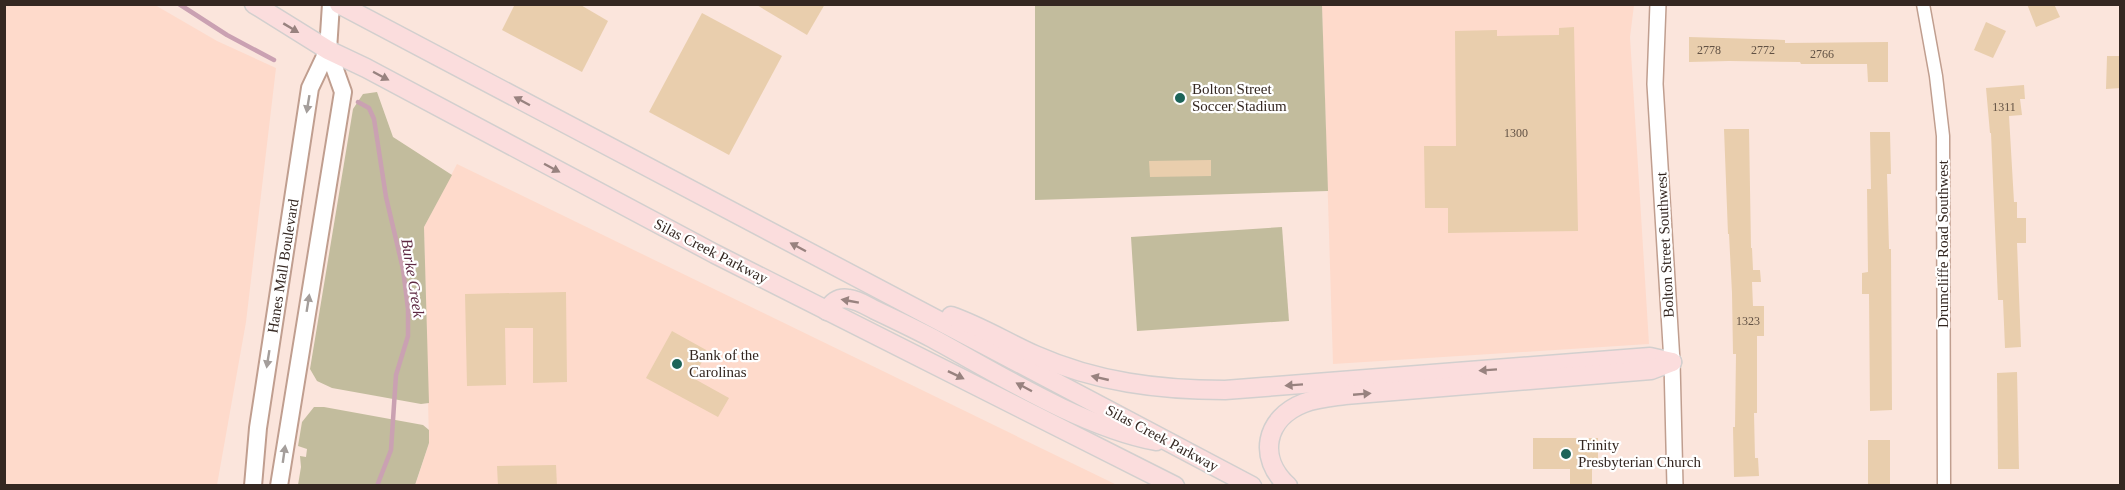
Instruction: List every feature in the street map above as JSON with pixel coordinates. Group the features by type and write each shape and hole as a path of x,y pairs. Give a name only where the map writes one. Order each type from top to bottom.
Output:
{"main road":[{"name":"Silas Creek Parkway","path":"254,4 328,50 366,68 708,251 1175,486"},
{"name":"Hanes Mall Boulevard","path":"253,486 258,428 310,88 328,50 331,4"},
{"name":"Silas Creek Parkway","path":"339,4 1252,486"},
{"name":"Hanes Mall Boulevard","path":"279,486 343,92 328,50"},
{"path":"896,298 970,322 1035,355 1089,375 1128,384 1185,390 1225,390 1650,357 1672,362"},
{"path":"827,310 831,303 838,300 854,300 914,328 1032,392 1097,423 1133,437 1176,445"},
{"path":"1288,486 1280,478 1270,460 1271,435 1283,416 1310,401 1345,395 1651,370 1672,362"},
{"path":"1110,454 1146,486"}],"street":[{"name":"Bolton Street Southwest","path":"1658,4 1655,84 1672,362 1675,486"},
{"name":"Drumcliffe Road Southwest","path":"1923,4 1936,76 1943,136 1944,486"}],"shaded area":[{"path":"4,5 155,5 217,41 276,68 246,322 217,485 5,485"},
{"name":"Bolton Street Soccer Stadium","path":"1035,5 1322,5 1328,191 1035,200"},
{"path":"1322,5 1634,5 1630,37 1649,344 1333,364"},
{"path":"377,92 393,137 452,175 424,227 429,403 421,404 332,388 317,381 310,369 353,109 363,94"},
{"path":"457,164 1117,485 415,486 429,443 424,227"},
{"path":"1282,227 1289,321 1137,331 1131,237"},
{"path":"314,407 423,425 429,430 429,443 415,485 298,485 300,456 306,457 307,449 298,446 302,422"}],"building":[{"path":"515,4 579,4 608,21 582,72 502,30"},
{"path":"755,4 825,4 807,35"},
{"path":"2027,4 2054,4 2060,17 2036,27"},
{"path":"702,13 782,56 729,155 649,112"},
{"path":"1986,22 2006,31 1993,58 1974,50"},
{"path":"1574,27 1578,231 1448,233 1448,208 1425,208 1424,146 1456,146 1455,31 1497,30 1497,36 1559,35 1559,28"},
{"path":"1689,37 1785,40 1785,43 1888,42 1888,82 1868,82 1867,64 1689,62"},
{"path":"2107,56 2121,56 2121,88 2106,89"},
{"path":"2024,85 2025,99 2020,99 2022,115 2009,116 2014,202 2017,202 2017,218 2026,218 2026,243 2017,243 2021,347 2005,348 2003,300 1998,300 1991,133 1986,88"},
{"path":"1724,129 1749,129 1751,248 1753,270 1760,270 1761,282 1752,282 1753,306 1764,306 1764,336 1757,336 1757,413 1754,413 1755,458 1758,458 1759,476 1734,477 1733,427 1735,427 1736,354 1733,354"},
{"path":"1870,132 1890,132 1891,174 1887,174 1889,249 1891,249 1892,410 1870,411 1869,294 1862,294 1862,273 1868,272 1867,189 1871,189"},
{"path":"1211,160 1211,176 1150,177 1149,161"},
{"path":"566,292 567,382 533,383 533,328 505,328 506,385 467,386 465,294"},
{"name":"Bank of the Carolinas","path":"672,331 708,351 693,378 729,398 718,417 646,378"},
{"path":"2017,372 2019,469 1998,469 1997,373"},
{"name":"Trinity Presbyterian Church","path":"1533,438 1598,438 1598,469 1592,469 1592,486 1570,486 1570,469 1533,469"},
{"path":"1868,440 1890,440 1890,486 1868,486"},
{"path":"556,465 557,486 498,486 497,466"}],"waterway":[{"path":"179,4 227,35 274,60"},
{"name":"Burke Creek","path":"358,102 369,108 374,119 386,197 403,269 408,309 408,336 396,375 391,450 377,486"}],"place":[{"name":"Bolton Street Soccer Stadium","path":"1180,98"},
{"name":"Bank of the Carolinas","path":"677,364"},
{"name":"Trinity Presbyterian Church","path":"1566,454"}]}
